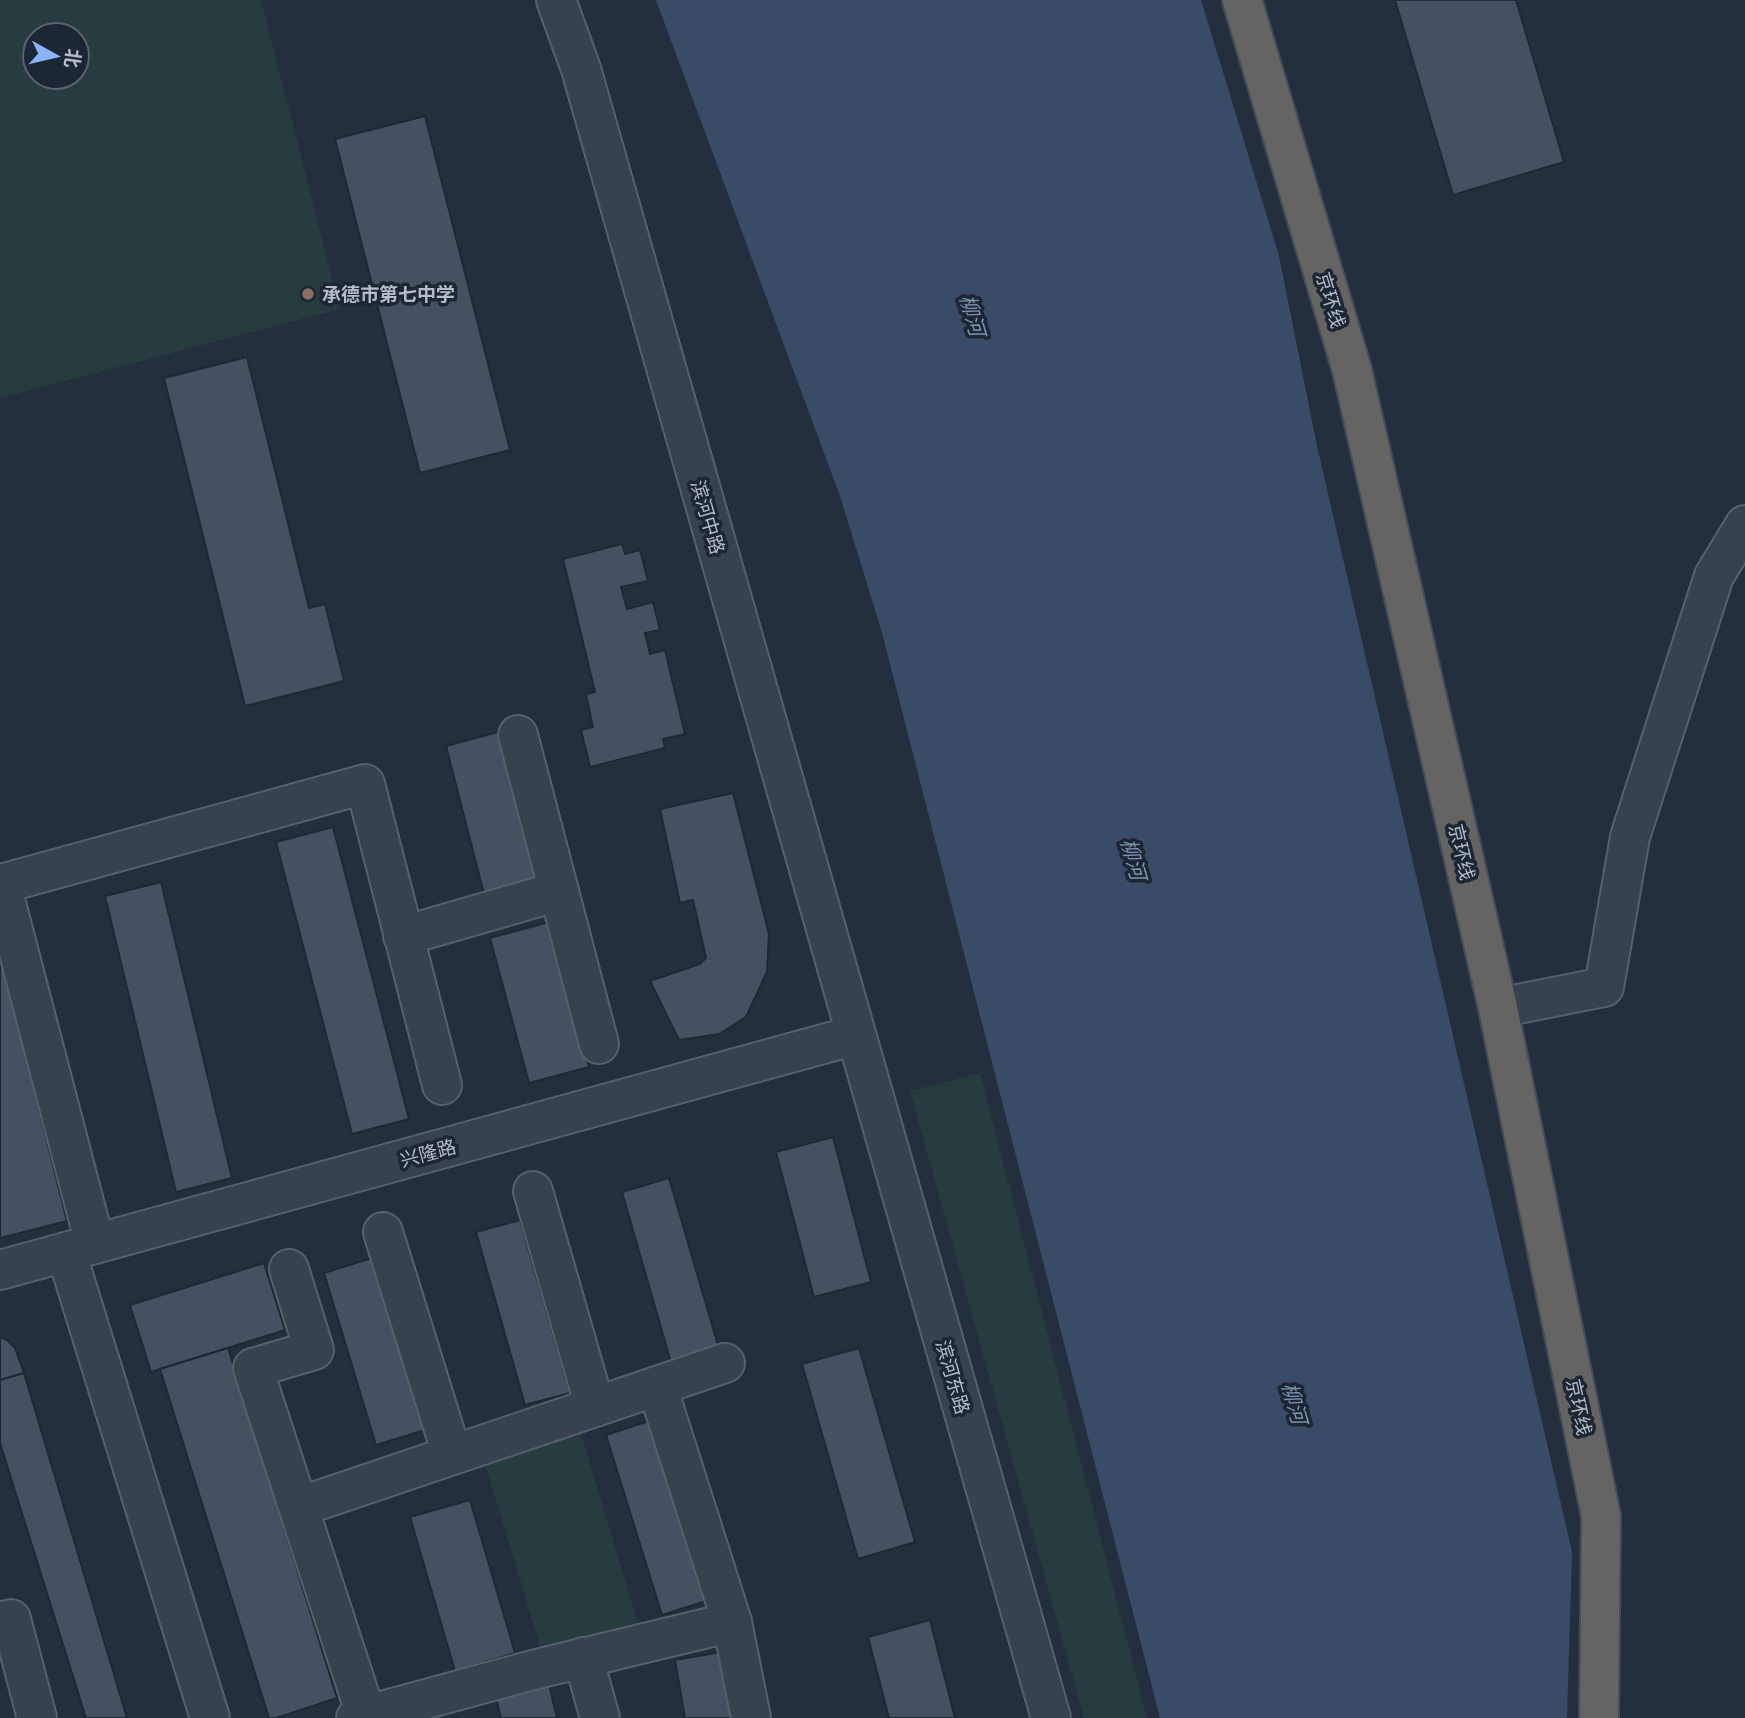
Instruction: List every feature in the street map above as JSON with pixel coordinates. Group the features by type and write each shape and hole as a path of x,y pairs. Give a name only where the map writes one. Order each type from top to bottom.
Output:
{"highway":[{"name":"京环线","path":"1242,0 1352,370 1498,1008 1601,1516 1599,1718"}],"street":[{"name":"滨河中路","path":"556,0 580,69 856,1035"},
{"path":"1498,1008 1604,987 1630,837 1714,576 1745,525"},
{"path":"518,735 599,1044"},
{"path":"210,1718 80,1248 1,884 365,783 442,1086"},
{"path":"403,936 559,891"},
{"name":"兴隆路","path":"0,1270 856,1035"},
{"name":"滨河东路","path":"856,1035 1051,1718"},
{"path":"533,1191 595,1407"},
{"path":"383,1232 452,1455"},
{"path":"289,1269 314,1350 253,1368 363,1717 583,1657 732,1622"},
{"path":"299,1507 725,1363"},
{"path":"657,1386 732,1622 751,1718"},
{"path":"0,1622 11,1619 37,1718"},
{"path":"583,1657 600,1718"}],"green space":[{"path":"0,0 261,0 340,309 0,398"},
{"path":"980,1073 1147,1718 1084,1718 910,1091"},
{"path":"580,1431 638,1623 542,1652 484,1460"}],"water":[{"name":"柳河","path":"656,0 1201,0 1279,256 1317,446 1572,1552 1567,1718 1160,1718 881,629 840,496"}],"building":[{"path":"1395,0 1516,0 1564,162 1453,195"},
{"path":"425,116 510,450 420,473 335,139"},
{"path":"247,357 309,608 325,604 344,681 245,706 164,378"},
{"path":"622,544 625,554 640,550 648,581 621,587 627,609 653,602 660,630 645,633 650,654 665,650 685,734 663,739 665,748 590,767 581,730 593,727 586,694 595,692 563,559"},
{"path":"498,732 537,880 484,894 446,746"},
{"path":"733,793 769,934 767,972 746,1017 719,1034 679,1040 650,981 700,964 706,958 693,900 680,903 660,809"},
{"path":"333,827 409,1119 352,1134 276,842"},
{"path":"161,882 232,1178 176,1192 105,896"},
{"path":"549,922 589,1067 529,1083 490,938"},
{"path":"0,953 67,1221 0,1238"},
{"path":"833,1137 871,1282 814,1297 776,1152"},
{"path":"669,1178 720,1352 672,1366 622,1192"},
{"path":"520,1220 570,1393 525,1405 476,1232"},
{"path":"372,1258 425,1430 376,1445 324,1273"},
{"path":"264,1263 285,1330 151,1372 130,1305"},
{"path":"0,1337 15,1348 24,1373 0,1380"},
{"path":"228,1348 337,1698 276,1718 269,1718 160,1369"},
{"path":"859,1348 915,1542 858,1559 802,1364"},
{"path":"24,1373 127,1718 86,1718 0,1443 0,1380"},
{"path":"649,1421 706,1601 662,1615 606,1435"},
{"path":"470,1500 515,1653 455,1671 410,1517"},
{"path":"930,1620 955,1718 889,1718 868,1637"},
{"path":"721,1652 732,1718 685,1718 675,1660"},
{"path":"549,1685 557,1718 501,1718 496,1698"}],"place":[{"name":"承德市第七中学","path":"308,294"}]}
